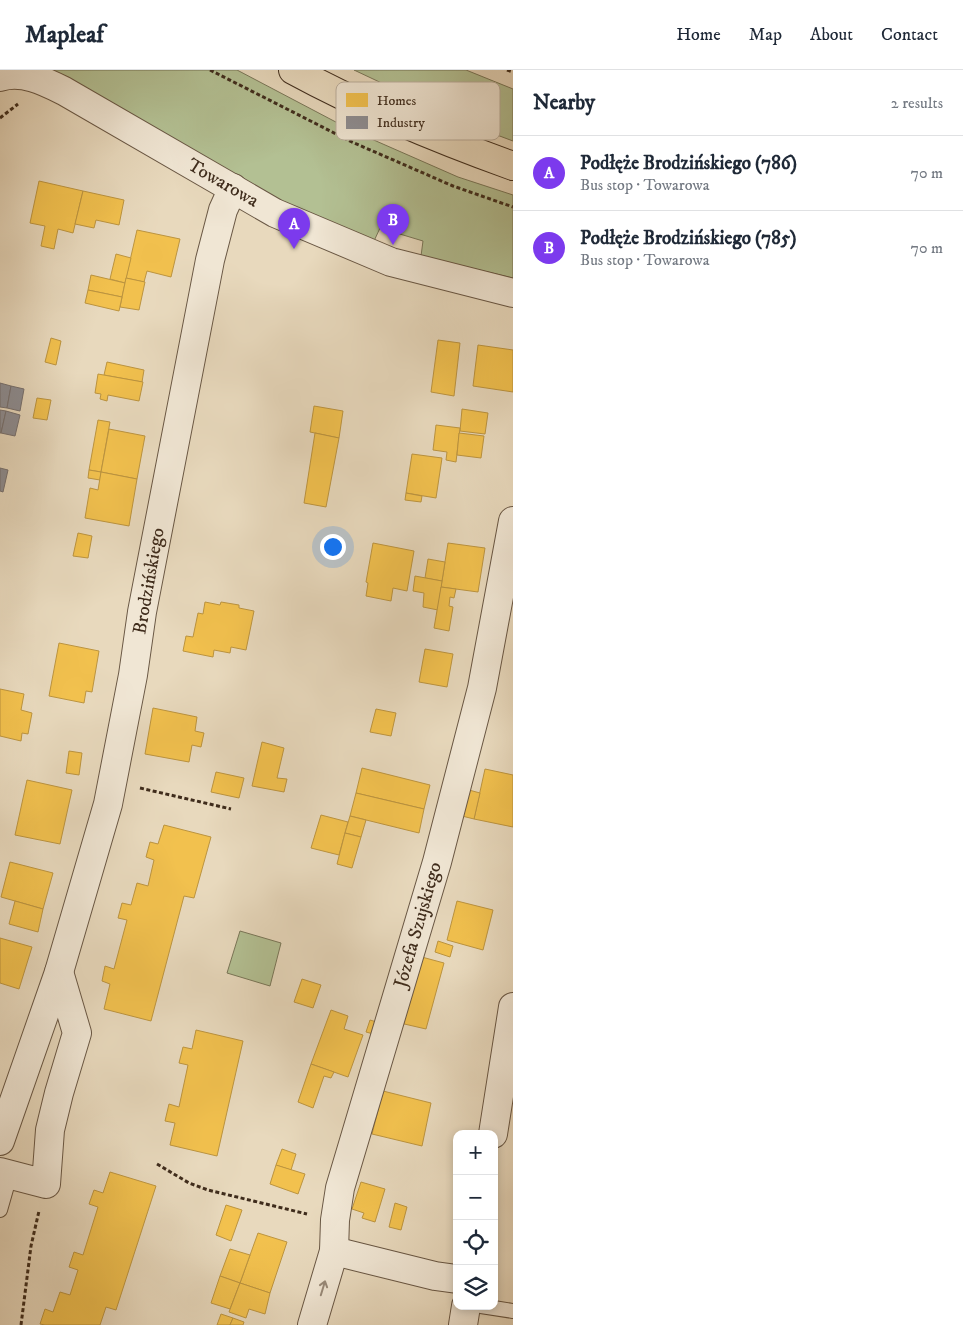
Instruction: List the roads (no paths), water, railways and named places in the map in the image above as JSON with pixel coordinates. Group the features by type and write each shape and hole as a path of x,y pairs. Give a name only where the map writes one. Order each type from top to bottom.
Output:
{"main road":[{"path":"293,70 336,91"},
{"path":"445,140 513,166"}],"street":[{"name":"Towarowa","path":"3,74 35,78 64,91 274,213 391,262 513,294"},
{"name":"Brodzińskiego","path":"0,1141 59,972 108,804 133,675 142,612 210,260 223,210 233,188"},
{"name":"Józefa Szujskiego","path":"312,1325 334,1251 335,1220 340,1188 437,862 482,688 513,521"},
{"path":"5,1173 46,1184 50,1130 77,1033 59,972"},
{"path":"494,1130 513,1007"},
{"path":"334,1251 435,1276 453,1278"},
{"path":"463,1325 465,1310"}],"lane":[{"path":"0,1210 5,1173"},
{"path":"498,1309 513,1311"}],"place":[{"name":"Podłęże Brodzińskiego (785)","path":"393,245"},
{"name":"Podłęże Brodzińskiego (786)","path":"294,249"}]}
